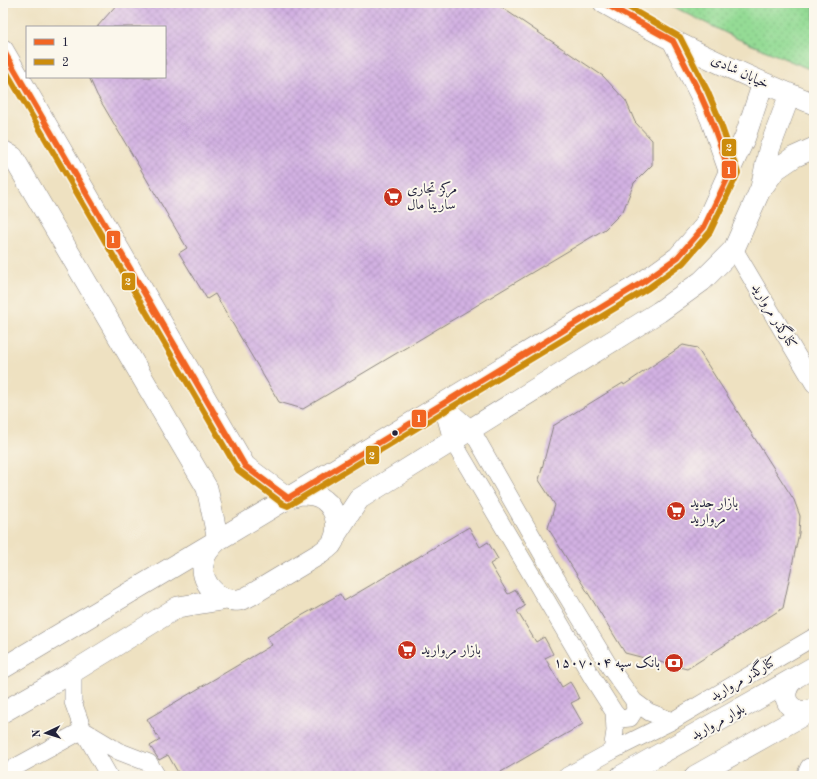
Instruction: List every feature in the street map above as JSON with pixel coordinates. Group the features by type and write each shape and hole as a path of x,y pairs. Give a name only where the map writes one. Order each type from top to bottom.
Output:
{"street":[{"name":"خیابان شادی","path":"604,3 673,41 763,83 814,104"},
{"path":"673,41 711,119 730,173"},
{"path":"3,50 245,466 288,498"},
{"path":"3,668 288,498 643,282 678,257 704,227 730,173 745,137 763,83"},
{"path":"3,712 72,672 178,607 227,599 239,600 251,596 321,553 331,545 336,534 359,499 659,312 702,281 734,248 761,188 769,150 790,94"},
{"path":"745,137 757,136 767,144 769,150"},
{"path":"761,188 776,170 794,158 814,148"},
{"path":"3,151 13,157 207,488 218,540"},
{"name":"کنارگذر مروارید","path":"734,248 814,384"},
{"path":"442,404 471,429 556,578 611,669 634,701 649,712 672,721"},
{"path":"442,404 452,440 614,712 620,718 630,718 636,710 634,701"},
{"path":"288,498 300,494 313,494 324,499 332,509 337,521 336,534"},
{"path":"218,540 209,548 204,560 203,572 207,584 216,594 227,599"},
{"name":"کنارگذر مروارید","path":"567,776 612,751 672,721 814,637"},
{"name":"بلوار مروارید","path":"621,776 814,667"},
{"path":"72,672 73,702 83,730 109,776"},
{"path":"795,678 789,682 786,689 785,696 788,702 792,708 799,711 806,712 813,709"},
{"path":"695,776 813,709"},
{"path":"612,751 615,732 614,712"},
{"path":"3,774 83,730"},
{"path":"83,730 118,751 149,763 157,776"}],"green space":[{"path":"666,3 814,3 814,71 738,39"}],"building":[{"name":"مرکز تجاری سارینا مال","path":"118,3 495,3 603,76 626,101 635,122 652,140 652,165 634,183 623,211 605,229 303,409 279,402 215,294 207,299 179,253 187,248 97,95 89,78 166,78 166,26 98,26"},
{"name":"بازار جدید مروارید","path":"683,345 697,348 794,500 800,516 799,533 783,608 687,669 625,653 548,528 555,505 539,480 553,426 623,383 624,385"},
{"name":"بازار مروارید","path":"469,527 480,547 488,542 498,559 490,564 508,594 516,590 525,606 517,611 536,642 544,637 553,654 545,658 562,687 570,682 575,690 579,699 571,703 583,724 494,776 180,776 168,755 159,760 150,746 160,740 147,719 272,645 267,637 303,615 340,594 344,601"}],"transit line":[{"name":"1","path":"3,50 245,466 288,498 643,282 678,257 704,227 730,173 711,119 700,94 673,41 604,3"},
{"name":"2","path":"3,66 238,470 283,504 288,506 647,289 683,263 710,232 738,173 718,116 707,90 680,37 621,3"}],"place":[{"name":"مرکز تجاری سارینا مال","path":"393,197"},
{"name":"بازار جدید مروارید","path":"676,511"},
{"name":"بازار مروارید","path":"407,650"},
{"name":"بانک سپه ۱۵۰۷۰۰۴","path":"674,663"}]}
